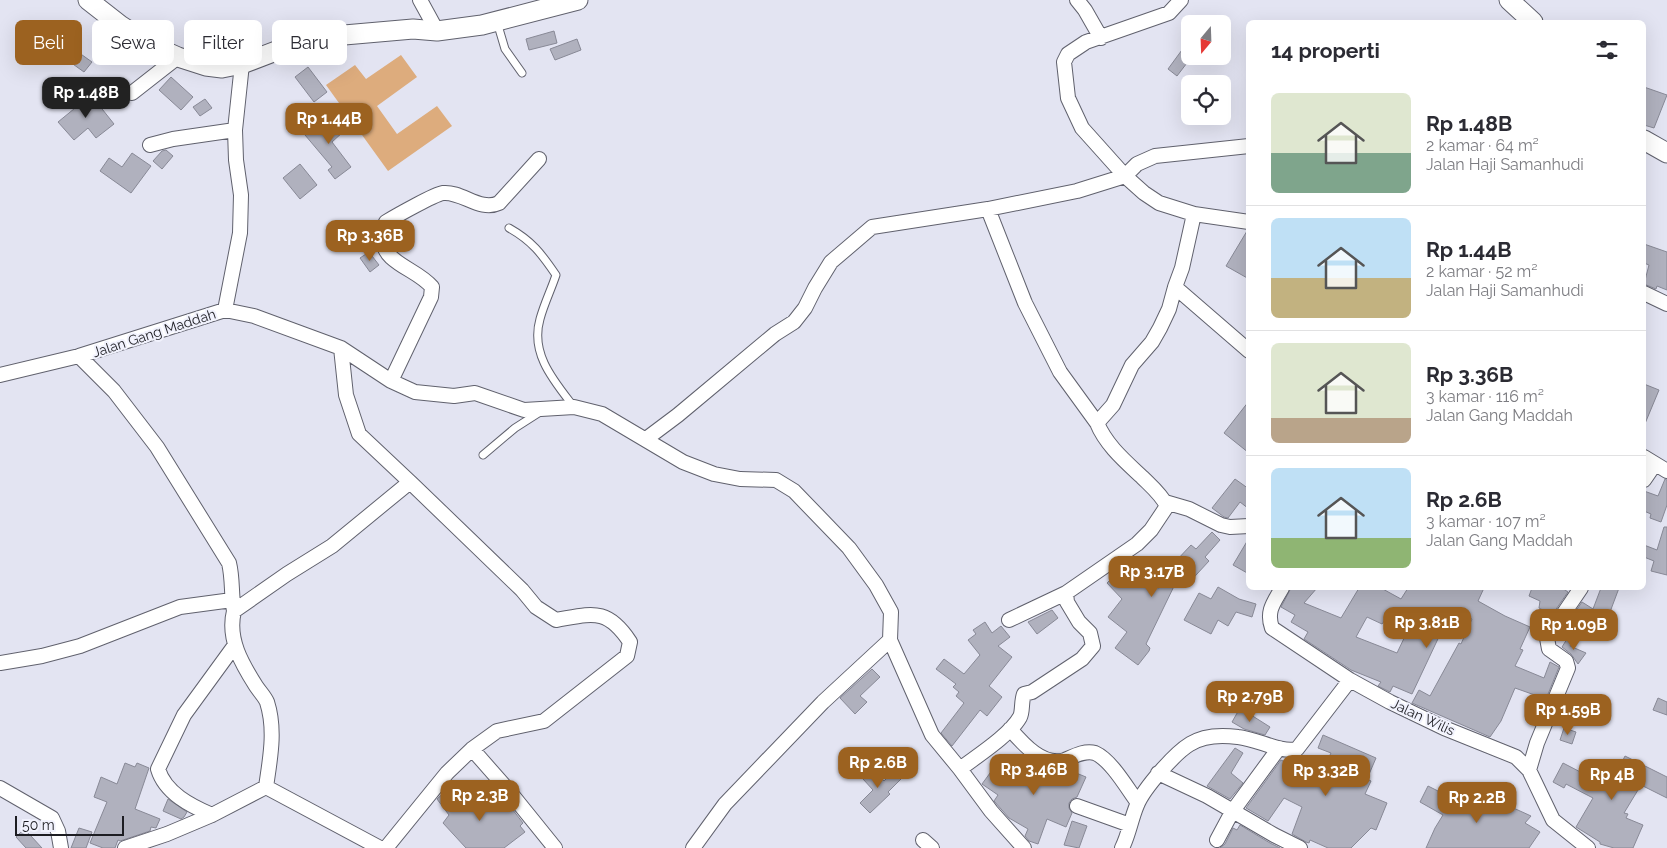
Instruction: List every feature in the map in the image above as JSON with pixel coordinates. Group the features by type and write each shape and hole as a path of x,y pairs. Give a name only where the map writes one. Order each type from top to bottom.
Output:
{"street":[{"path":"88,0 120,25 151,45 184,59"},
{"path":"420,0 437,31"},
{"path":"262,56 310,38 413,30 437,31 497,21 578,0"},
{"path":"1077,0 1101,38"},
{"path":"1181,0 1169,13 1082,44 1068,54 1064,62 1068,98 1082,128 1125,176 1159,204 1194,214 1246,222"},
{"path":"1509,0 1531,20"},
{"path":"132,93 178,57"},
{"path":"203,65 222,68 237,65"},
{"path":"225,310 240,233 241,195 236,160 235,130 242,65"},
{"path":"150,145 173,139 235,130"},
{"path":"1646,141 1667,153"},
{"path":"646,439 678,416 776,334 794,322 806,308 815,288 831,262 872,227 988,209 1077,191 1125,176 1137,164 1155,156 1246,146"},
{"path":"391,381 430,297 432,287 426,280 390,256 382,235 386,222 440,193 453,193 485,206 493,206 499,203 539,159"},
{"path":"988,209 1024,303 1060,372 1097,423 1102,436 1155,489 1167,506 1151,530 1137,544 1066,593 1009,620"},
{"path":"1097,423 1113,405 1132,365 1152,342 1169,309 1182,268 1194,214"},
{"path":"1175,288 1246,348"},
{"path":"1646,293 1667,304"},
{"name":"Jalan Gang Maddah","path":"0,375 79,356 225,310 254,316 341,348 391,381 415,392 454,396 474,393 524,410 574,407 602,414 683,462 714,474 740,479 776,480 794,490 849,548 876,585 891,612 890,640 932,735 991,811 1024,848"},
{"path":"341,348 346,395 359,434 522,590 536,607 556,620 592,614 606,617 622,629 630,642 627,656 544,721 497,732 472,749 447,773 386,848"},
{"path":"79,356 114,391 157,447 229,563 232,575 232,620 235,645 242,664 266,701 272,735 266,787"},
{"path":"1646,477 1655,464"},
{"path":"0,663 42,656 80,646 180,607 233,605 332,546 410,482"},
{"path":"1165,502 1190,509 1221,525 1230,527 1246,526"},
{"name":"Jalan Wilis","path":"1281,590 1270,609 1269,619 1272,628 1350,680 1414,715 1516,757 1529,770 1553,820 1588,848"},
{"path":"1529,770 1568,668 1566,661 1550,649 1547,638 1580,590"},
{"path":"960,769 1010,729 1021,716 1021,703 1024,694 1032,692 1082,659 1093,646 1090,633 1079,622 1067,602 1066,593"},
{"path":"693,848 725,804 823,702 890,640"},
{"path":"212,815 198,809 176,794 161,780 158,769 184,715 235,645"},
{"path":"1122,848 1138,802 1158,773 1190,744 1213,736 1237,737 1257,740 1288,751 1297,749 1350,680"},
{"path":"1010,729 1022,742 1040,756 1052,761 1092,752 1104,758 1138,802"},
{"path":"1218,840 1232,812 1279,748"},
{"path":"472,749 509,791 554,848"},
{"path":"1158,773 1207,796 1232,812 1300,848"},
{"path":"125,848 167,834 212,815 266,787"},
{"path":"266,787 380,848"},
{"path":"0,788 52,818 58,831 61,848"},
{"path":"1077,806 1130,825"}],"lane":[{"path":"497,21 505,49 522,73"},
{"path":"509,228 520,234 538,249 556,274 540,320 537,345 544,364 574,407"},
{"path":"483,455 515,428 543,410"}],"shaded area":[{"path":"401,55 417,77 377,106 397,134 437,106 452,126 388,171 326,85 355,65 366,79"}],"building":[{"path":"554,31 557,43 529,50 526,39"},
{"path":"577,39 581,50 555,60 550,49"},
{"path":"1181,51 1181,65 1185,65 1177,76 1168,69"},
{"path":"82,55 92,62 84,72 74,65 82,65"},
{"path":"308,67 327,92 314,102 295,77"},
{"path":"171,77 193,97 181,110 159,90"},
{"path":"1646,88 1667,95 1654,128 1646,126"},
{"path":"91,95 114,124 96,138 88,128 74,140 58,122"},
{"path":"205,99 212,108 200,116 193,107"},
{"path":"328,115 343,132 332,142 351,167 335,179 328,170 332,167 305,135"},
{"path":"166,150 173,156 162,169 153,161 162,151"},
{"path":"132,153 151,166 131,193 100,171 109,158 122,167"},
{"path":"300,164 317,185 300,199 283,178"},
{"path":"1246,233 1246,277 1226,266"},
{"path":"1646,245 1667,252 1667,290 1657,286 1656,289 1646,285 1649,265 1646,264"},
{"path":"369,252 379,265 370,272 360,258"},
{"path":"1646,385 1659,390 1646,421"},
{"path":"1246,405 1246,451 1224,433"},
{"path":"1235,479 1246,487 1246,507 1240,502 1228,518 1212,508"},
{"path":"1665,479 1667,480 1667,505 1661,522 1650,518 1651,514 1646,512 1646,492 1658,496"},
{"path":"1664,527 1667,527 1667,575 1651,571 1654,561 1646,558 1646,546 1657,550"},
{"path":"1212,532 1220,540 1205,557 1209,561 1185,587 1177,580 1146,644 1150,648 1149,651 1138,665 1115,648 1127,632 1108,617 1122,599 1107,583 1123,567 1133,577 1159,588 1167,571 1161,566 1169,557 1175,562 1191,545 1196,549"},
{"path":"1246,543 1246,572 1233,565"},
{"path":"1218,587 1239,599 1256,604 1252,617 1236,612 1228,626 1218,620 1211,634 1184,620 1199,593 1211,599"},
{"path":"1290,590 1315,590 1304,603 1341,618 1358,590 1385,590 1401,599 1407,590 1483,590 1478,601 1530,627 1520,649 1523,650 1515,666 1544,678 1550,662 1559,667 1546,699 1515,688 1501,721 1490,737 1412,703 1419,690 1430,696 1459,643 1461,644 1472,619 1452,609 1412,694 1393,686 1390,692 1378,686 1381,682 1351,670 1304,639 1308,632 1291,622 1295,615 1281,607","holes":["1367,617 1382,624 1385,620 1406,629 1405,631 1407,632 1397,653 1356,637"]},
{"path":"1531,590 1565,590 1568,592 1552,615 1539,608 1540,601 1529,596"},
{"path":"1600,590 1618,590 1610,612 1605,610 1587,636 1567,624 1582,602 1593,609"},
{"path":"1052,610 1058,618 1037,634 1028,622"},
{"path":"985,622 992,633 1001,626 1010,637 998,646 1012,657 989,686 1002,697 987,716 980,710 952,746 941,733 964,703 956,696 959,692 953,687 956,684 936,669 944,659 964,674 980,655 968,640 976,634 973,630"},
{"path":"1567,639 1572,642 1570,646 1586,653 1578,664 1571,654 1562,647"},
{"path":"872,669 880,677 860,696 867,702 855,714 840,698"},
{"path":"1658,698 1667,702 1667,715 1653,710"},
{"path":"1240,708 1270,727 1265,735 1244,729 1232,722"},
{"path":"1564,728 1576,732 1572,744 1560,740"},
{"path":"1323,735 1376,758 1367,779 1371,781 1365,794 1387,803 1376,830 1371,828 1351,848 1328,848 1310,840 1309,843 1306,842 1292,834 1302,807 1284,798 1268,821 1246,808 1281,760 1318,778 1331,753 1318,748"},
{"path":"1235,748 1243,753 1231,773 1243,783 1230,799 1207,786"},
{"path":"1625,756 1667,777 1667,798 1641,785 1624,813 1628,814 1626,818 1643,825 1633,848 1614,848 1600,844 1600,842 1576,827 1593,798 1566,784 1564,788 1553,782 1563,763 1592,778 1596,771 1613,780"},
{"path":"1001,758 1027,777 1033,768 1051,779 1054,770 1066,769 1086,777 1077,797 1069,803 1072,813 1066,827 1047,819 1038,844 1029,841 1025,836 1028,829 1009,818 994,801 998,795 982,784"},
{"path":"125,763 135,767 137,763 149,768 135,809 160,819 156,828 151,827 150,831 120,841 118,840 115,848 103,848 90,843 107,802 94,797 101,777 117,784"},
{"path":"873,770 884,781 894,771 901,779 888,792 890,794 870,813 860,803 873,790 863,779"},
{"path":"1428,786 1458,801 1463,793 1493,811 1498,801 1531,816 1525,823 1540,832 1529,848 1426,848 1443,815 1420,802"},
{"path":"450,787 457,797 463,792 479,813 499,798 506,807 509,805 523,823 520,826 525,832 504,848 466,848 443,823 449,815 437,799"},
{"path":"168,799 187,812 184,817 181,819 163,811"},
{"path":"1072,821 1087,826 1079,848 1064,845"},
{"path":"1240,825 1280,848 1220,848 1225,844 1233,828 1237,830"},
{"path":"79,828 92,832 86,848 71,848"},
{"path":"24,829 42,848 26,848 16,837"}]}
